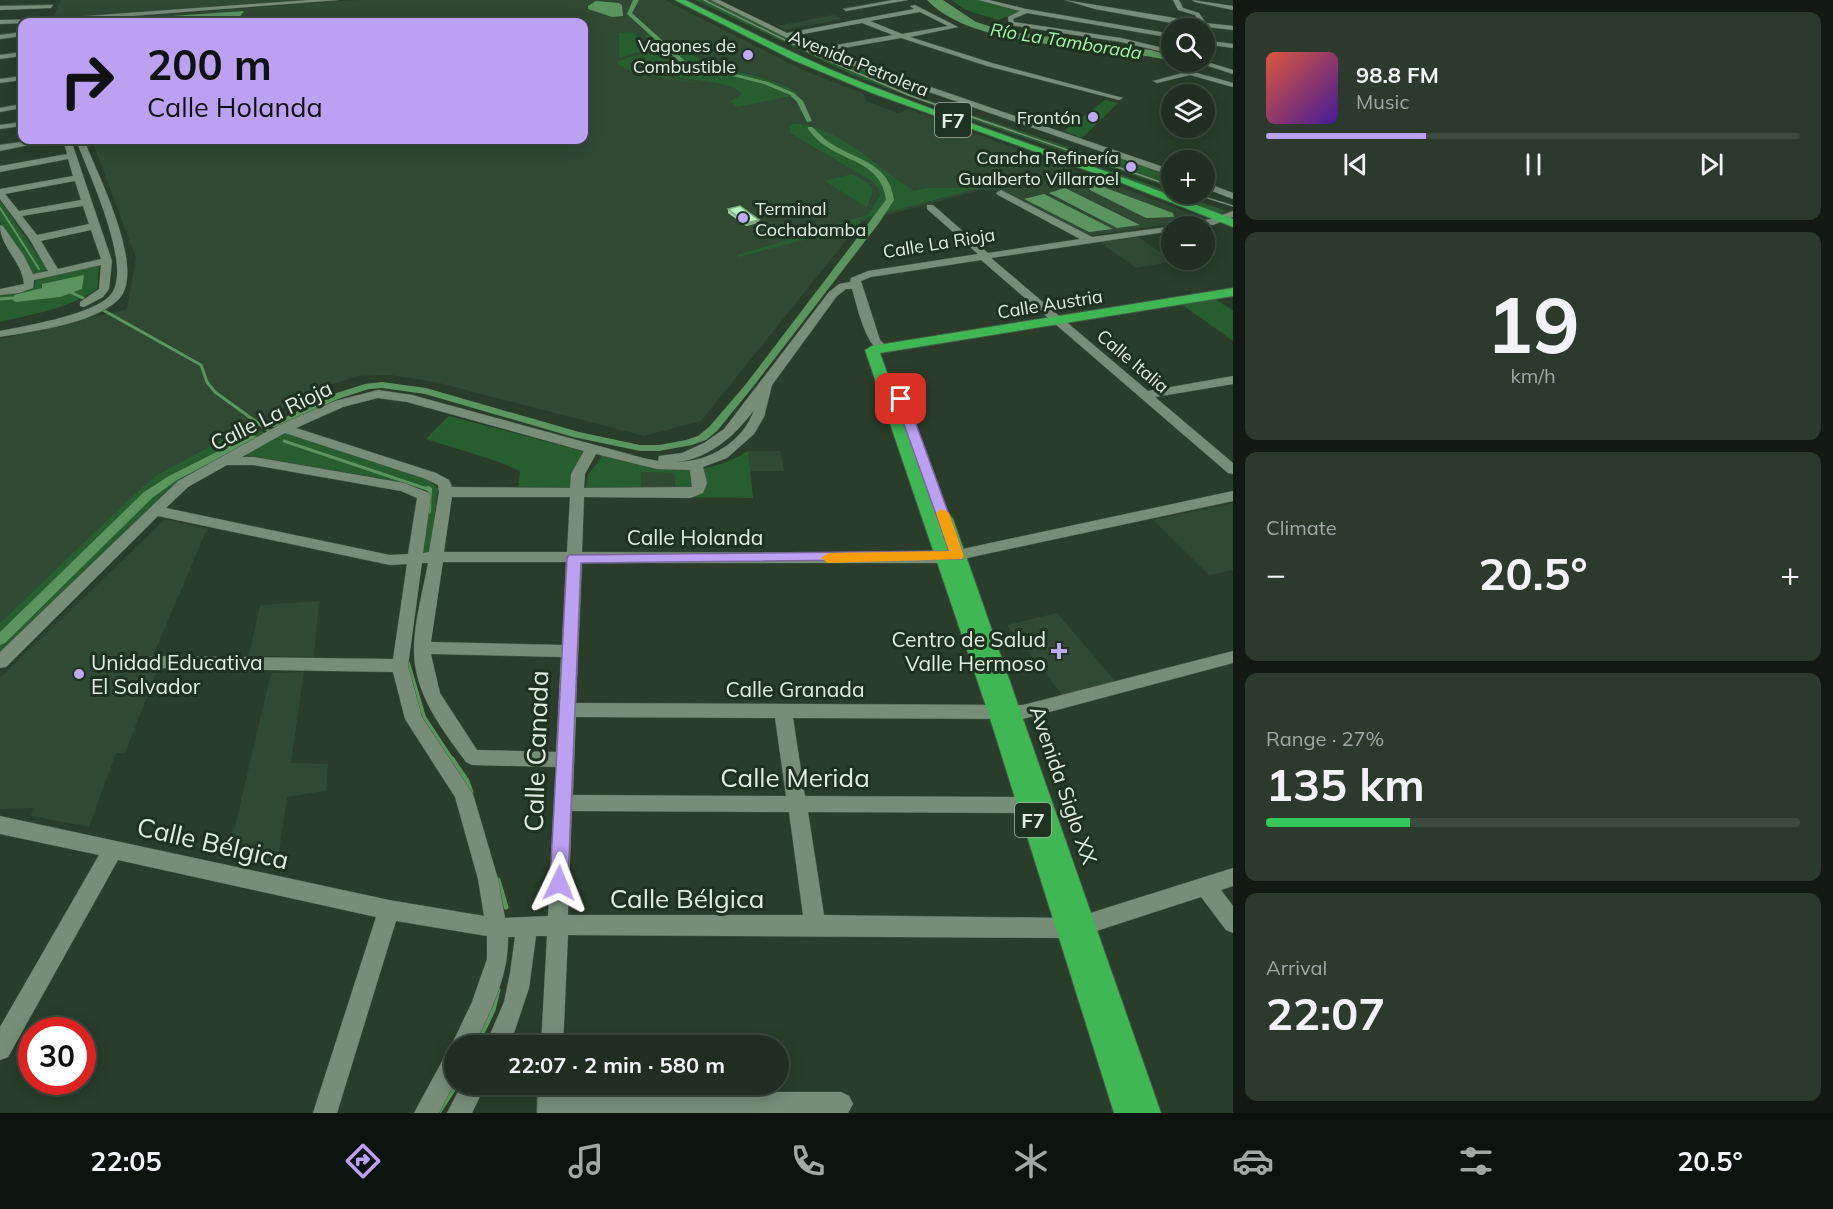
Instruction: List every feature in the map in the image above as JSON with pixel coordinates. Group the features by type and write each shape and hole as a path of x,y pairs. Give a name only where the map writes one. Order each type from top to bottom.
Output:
{"highway":[{"name":"Avenida Petrolera","path":"679,0 806,63 875,92 1230,217"},
{"name":"Avenida Petrolera","path":"689,0 800,55 882,90 1161,188"},
{"path":"1200,204 1230,217"},
{"name":"Calle Austria","path":"877,346 1058,321 1233,292"},
{"name":"Avenida Siglo XX","path":"877,346 1005,712 1039,798 1128,1113"},
{"name":"Avenida Siglo XX","path":"1005,712 1028,805 1147,1113"}],"street":[{"path":"85,18 336,0"},
{"path":"714,0 819,50 1161,169"},
{"path":"819,50 956,27 920,10 907,0 846,9"},
{"path":"981,0 1026,11 1161,34"},
{"path":"1068,0 1161,19"},
{"path":"1176,0 1180,9 1197,14 1200,18"},
{"path":"1195,0 1233,8"},
{"path":"891,2 904,13"},
{"path":"34,18 43,3"},
{"path":"0,8 52,3 44,18"},
{"path":"836,4 902,37 1017,74 1119,98"},
{"path":"1083,20 1097,4"},
{"path":"786,35 920,10"},
{"path":"1026,11 1010,18 1011,24 1132,42 1161,49"},
{"path":"0,23 18,22"},
{"path":"0,23 18,23"},
{"path":"1215,27 1233,28"},
{"path":"1132,42 1161,29"},
{"path":"0,37 18,35"},
{"path":"1215,44 1233,46"},
{"path":"0,57 18,55"},
{"path":"1215,67 1233,72"},
{"path":"1157,81 1183,72 1233,86"},
{"path":"0,81 18,79"},
{"path":"18,107 0,111 3,117 1,128 18,125"},
{"path":"1035,136 1046,130"},
{"path":"0,148 24,144"},
{"path":"0,334 80,306 99,295 104,289 107,261 68,144"},
{"path":"0,326 40,321 96,309 115,297 119,289 123,260 120,245 82,144"},
{"path":"0,169 73,156"},
{"path":"54,273 35,239 0,192 78,178"},
{"path":"1215,189 1233,196"},
{"path":"1001,193 1090,240"},
{"path":"17,214 87,202"},
{"name":"Calle Italia","path":"930,207 1058,321 1233,470"},
{"path":"1215,220 1230,217"},
{"path":"35,239 94,226"},
{"path":"0,228 27,270 29,278 28,286 19,290 0,291"},
{"name":"Calle La Rioja","path":"628,459 657,460 685,457 709,446 729,432 833,294 843,286 856,285 855,280 868,274 1161,230"},
{"path":"29,278 107,261"},
{"name":"Avenida Siglo XX","path":"856,285 877,346"},
{"path":"1145,395 1233,380"},
{"name":"Calle La Rioja","path":"0,662 183,484 284,429 339,404 378,394 408,398 628,459 665,467 696,466 724,455 744,437 757,420 766,385"},
{"path":"284,429 431,476 444,483 446,492 422,648 422,661 433,702 472,757 565,760"},
{"name":"Calle Canada","path":"553,1035 568,651 578,474 592,449"},
{"path":"222,462 255,460 404,487 424,496 400,666 414,719 464,794 488,879 497,928 498,959 481,1007 467,1035"},
{"path":"446,492 690,493 698,490 700,483 696,466"},
{"name":"Calle Holanda","path":"156,511 390,560 435,557 951,557 1233,495"},
{"path":"422,648 568,651"},
{"name":"Calle Granada","path":"567,710 1023,712 1233,657"},
{"path":"154,662 400,666"},
{"path":"783,711 815,925"},
{"name":"Calle Merida","path":"562,803 1028,805"},
{"name":"Calle Bélgica","path":"0,825 389,910 497,928 558,925 1076,926 1233,877"},
{"path":"0,1049 113,849"},
{"path":"1205,886 1233,923"},
{"path":"325,1113 389,910"},
{"path":"502,1035 522,976 526,926"},
{"path":"426,1113 444,1080"},
{"path":"459,1113 469,1095"},
{"path":"549,1100 841,1104"}],"shaded area":[{"path":"61,0 321,0 66,18 52,18"},
{"path":"355,0 665,0 805,71 863,93 867,101 898,113 909,109 1198,216 1161,216 1161,225 1090,236 1002,191 981,190 861,222 701,421 644,436 435,382 390,375 359,376 329,385 157,475 0,623 0,339 127,309 136,258 93,144 588,144 588,18 114,18"},
{"path":"685,0 808,61 880,91 1161,188 1161,195 878,91 808,62"},
{"path":"695,0 711,0 817,51 876,72 869,75 913,95 1101,158 1110,153 1161,172 1161,185 969,119 857,77"},
{"path":"951,0 977,0 1022,11 998,20 966,10"},
{"path":"833,15 842,19 785,30 777,26"},
{"path":"619,33 636,34 644,45 637,45 636,48 644,49 619,58"},
{"path":"648,33 678,60 764,83 791,96 738,107 730,102 742,94 728,86 674,77 640,62 628,64 639,71 702,84 633,73 618,64 618,61 650,51 650,45 645,36"},
{"path":"681,47 709,63 770,80 799,94 794,95 762,81 692,64 682,60 669,48"},
{"name":"Frontón","path":"1105,100 1118,103 1082,138 1064,131"},
{"path":"795,124 828,132 858,150 914,191 926,188 979,188 858,220 860,224 835,230 817,239 815,237 738,257 737,255 868,215 880,196 879,189 872,181 790,133 790,125"},
{"path":"852,174 868,183 873,190 867,208 825,181"},
{"path":"0,200 48,270 34,274 0,222"},
{"path":"1187,204 1206,204 1226,211 1217,215"},
{"path":"1138,237 1161,253 1161,264 1136,268 1100,242"},
{"path":"99,266 97,289 86,296 50,310 0,322 0,294 19,293 34,286 36,279"},
{"path":"1214,298 1233,311 1233,341 1180,303"},
{"path":"449,416 586,452 571,474 571,489 518,488 520,471 426,439"},
{"path":"251,424 266,434 173,485 0,655 0,623 139,490 157,475"},
{"path":"287,432 428,480 438,488 430,552 418,553 427,496 425,490 413,484 245,455"},
{"path":"748,451 780,451 784,471 750,471"},
{"path":"748,451 753,498 676,497 674,473 641,472 641,489 586,488 588,475 603,455 659,468 694,469 712,467 730,461"},
{"path":"641,472 674,473 675,489 641,489"},
{"path":"1233,503 1233,570 1209,575 1153,520"},
{"name":"Unidad Educativa El Salvador","path":"165,519 207,529 149,665 157,671 125,753 116,753 89,827 31,816 33,808 0,809 0,678"},
{"path":"319,601 314,657 249,656 260,605"},
{"name":"Centro de Salud Valle Hermoso","path":"1057,613 1116,682 1063,696 1007,625"},
{"path":"304,672 291,763 328,764 326,791 287,797 277,866 228,856 271,673"}],"water":[{"name":"Río La Tamborada","path":"927,0 943,0 976,22 1005,31 1151,50 1161,53 1161,59 1008,37 976,29 949,17"},
{"path":"596,1 619,3 622,5 623,16 612,17 588,9 588,6"},
{"path":"244,11 239,18 157,17"},
{"path":"1095,184 1173,213 1174,216 1146,218 1090,190 1088,185"},
{"path":"1065,188 1140,225 1117,228 1049,193"},
{"path":"1044,194 1113,229 1089,232 1024,199"},
{"path":"84,275 82,289 60,297 16,302 12,300 14,295 42,288 42,284"}],"building":[{"path":"740,206 759,220 746,223 728,209"}],"waterway":[{"path":"636,0 629,13 683,62 766,83 792,94 800,101 809,121"},
{"path":"275,425 334,397 368,386 382,385 426,391 577,435 640,448 659,448 702,438 713,429 749,386 890,200 889,189 876,171 824,142 810,128"},
{"path":"0,208 39,269"},
{"path":"68,291 83,298"},
{"path":"0,299 12,298"},
{"path":"103,310 201,365 207,382 215,392 269,431"},
{"path":"0,640 148,495 173,478 252,437"},
{"path":"284,441 430,490"},
{"path":"429,512 430,490"},
{"path":"408,663 424,717 453,761"},
{"path":"452,759 467,781 471,792"},
{"path":"498,880 506,907"},
{"path":"481,1035 493,1010 498,990"},
{"path":"438,1113 450,1095"}],"tram line":[{"path":"704,0 811,53 911,96 1161,182"},
{"path":"1215,200 1233,206"}],"slow traffic":[{"path":"828,558 945,558 957,556 942,513"}],"place":[{"name":"Vagones de Combustible","path":"748,55"},
{"name":"Frontón","path":"1093,117"},
{"name":"Cancha Refinería Gualberto Villarroel","path":"1131,167"},
{"name":"Terminal Cochabamba","path":"743,218"},
{"name":"Centro de Salud Valle Hermoso","path":"1059,651"},
{"name":"Unidad Educativa El Salvador","path":"79,674"}],"route":[{"path":"559,883 574,558 945,558 957,556 901,399"}]}
